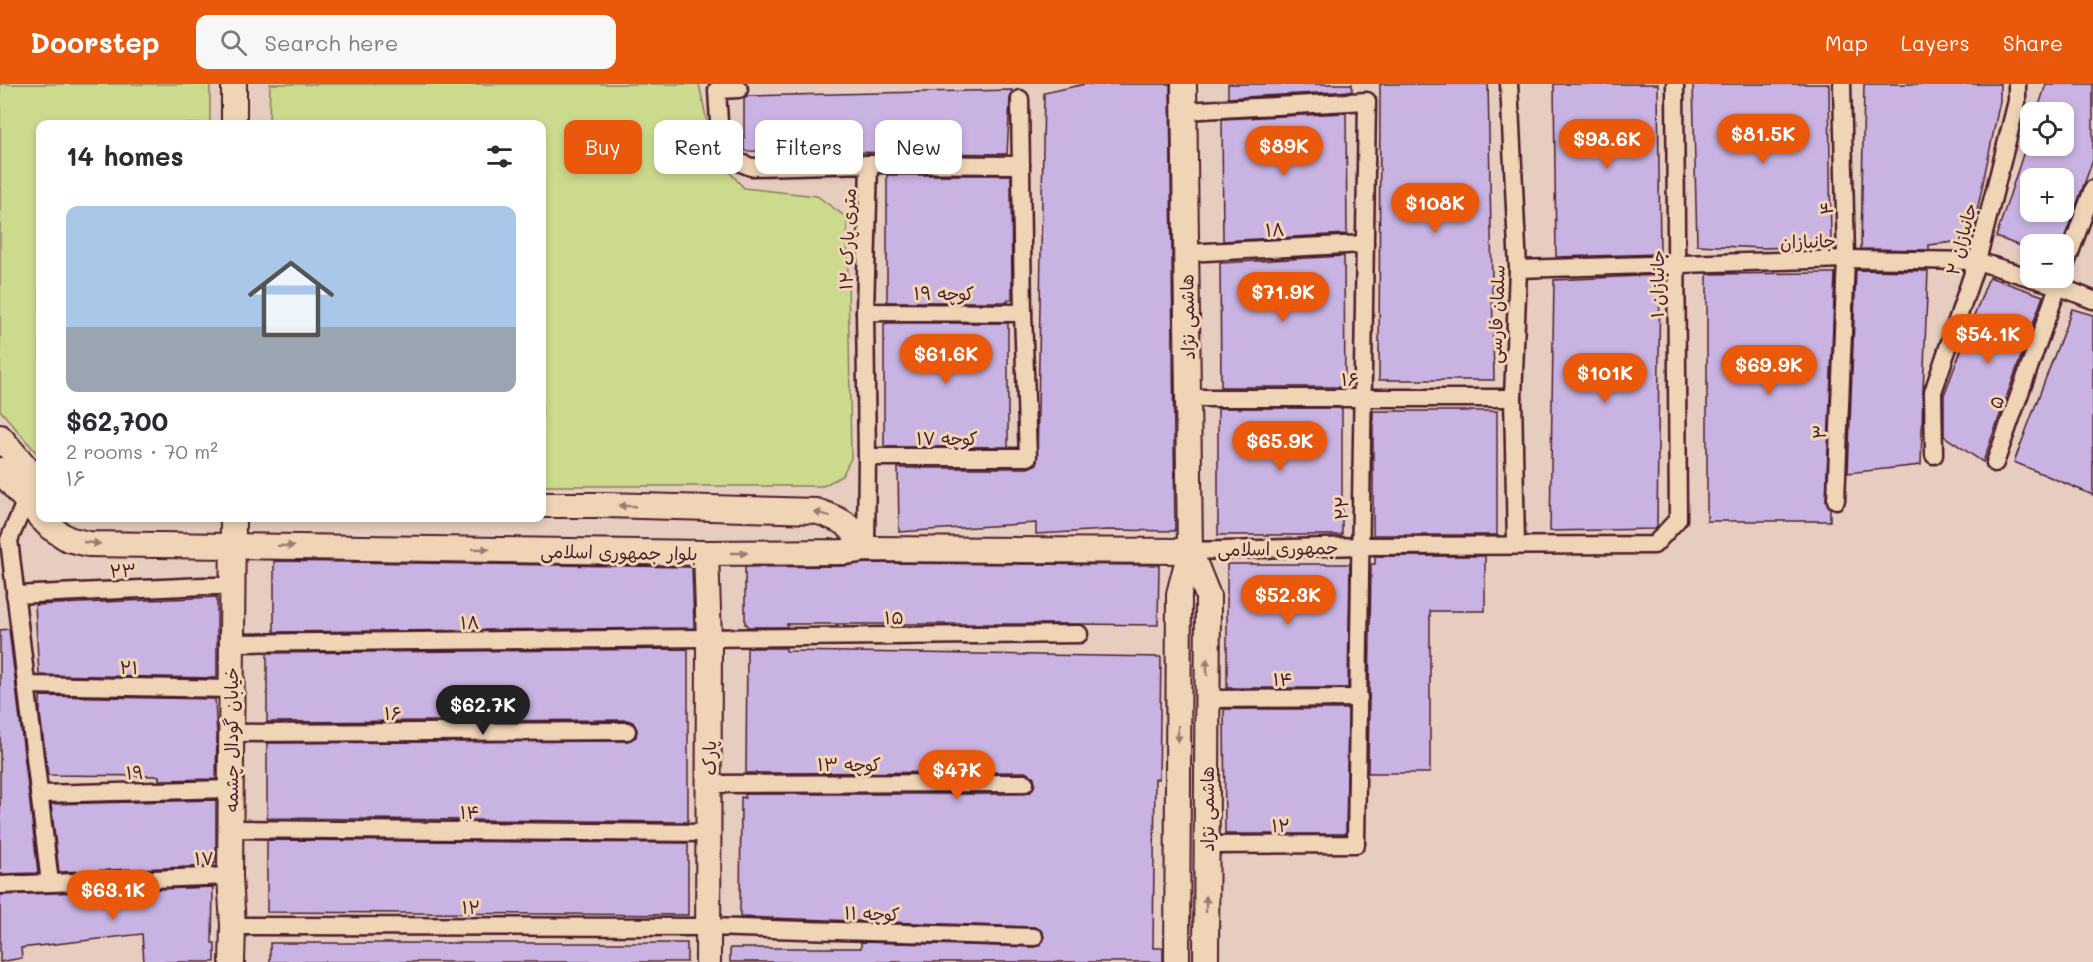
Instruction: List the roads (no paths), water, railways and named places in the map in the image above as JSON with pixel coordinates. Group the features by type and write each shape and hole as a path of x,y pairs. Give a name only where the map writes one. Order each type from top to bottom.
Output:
{"main road":[{"path":"234,84 234,120"},
{"name":"هاشمی نژاد","path":"1177,962 1179,594 1190,551 1184,84"},
{"name":"بلوار جمهوری اسلامی","path":"0,437 36,503"},
{"name":"بلوار جمهوری اسلامی","path":"0,470 36,504"},
{"path":"546,506 606,505 816,511 836,518 855,531 866,549"},
{"name":"بلوار جمهوری اسلامی","path":"47,522 51,528 68,539 88,544 706,553 834,553 866,549"},
{"name":"خیابان گودال چشمه","path":"232,962 234,926 230,876 233,522"},
{"name":"جمهوری اسلامی","path":"866,549 1190,551"},
{"name":"هاشمی نژاد","path":"1190,551 1208,596 1206,962"},
{"name":"پارک","path":"706,553 709,639 708,962"}],"street":[{"name":"سلمان فارسی","path":"1509,84 1518,269 1513,398 1516,545"},
{"name":"جانبازان ۱","path":"1675,84 1678,519"},
{"name":"۴","path":"1842,84 1846,259"},
{"path":"2017,84 2017,101"},
{"path":"2017,101 2027,84"},
{"name":"۱۲ متری پارک","path":"740,89 717,90 720,138 731,159 751,167 868,164 865,312 866,549"},
{"path":"1020,99 1023,313"},
{"name":"۲۲","path":"1184,111 1366,101 1356,844"},
{"name":"جانبازان ۲","path":"1934,455 1933,392 1977,261 2017,101"},
{"path":"868,164 1021,165"},
{"path":"2074,241 2093,189"},
{"name":"۱۸","path":"1186,253 1365,244"},
{"name":"جانبازان","path":"1518,269 1846,259 1977,261 2020,272"},
{"name":"۳","path":"1836,500 1846,259"},
{"name":"۵","path":"1995,464 2057,288"},
{"name":"جانبازان","path":"2070,288 2093,300"},
{"name":"کوچه ۱۹","path":"865,312 1023,313"},
{"name":"کوچه ۱۷","path":"867,457 1028,457 1023,313"},
{"name":"۱۶","path":"1188,398 1513,398"},
{"path":"36,506 4,540 15,595 50,883"},
{"name":"جمهوری اسلامی","path":"1190,551 1360,546 1654,545 1678,519"},
{"name":"۲۳","path":"15,595 232,586"},
{"name":"۱۵","path":"709,639 1079,634"},
{"name":"۱۸","path":"232,643 709,639"},
{"name":"۲۱","path":"26,685 231,689"},
{"name":"۱۴","path":"1207,699 1359,698"},
{"name":"۱۶","path":"231,733 627,731"},
{"name":"کوچه ۱۳","path":"709,784 1025,783"},
{"name":"۱۹","path":"39,794 231,789"},
{"name":"۱۴","path":"231,830 708,833"},
{"name":"۱۲","path":"1207,845 1356,844"},
{"name":"۱۷","path":"0,885 230,876"},
{"name":"۱۲","path":"234,926 709,927"},
{"name":"کوچه ۱۱","path":"709,927 1034,937"}]}
